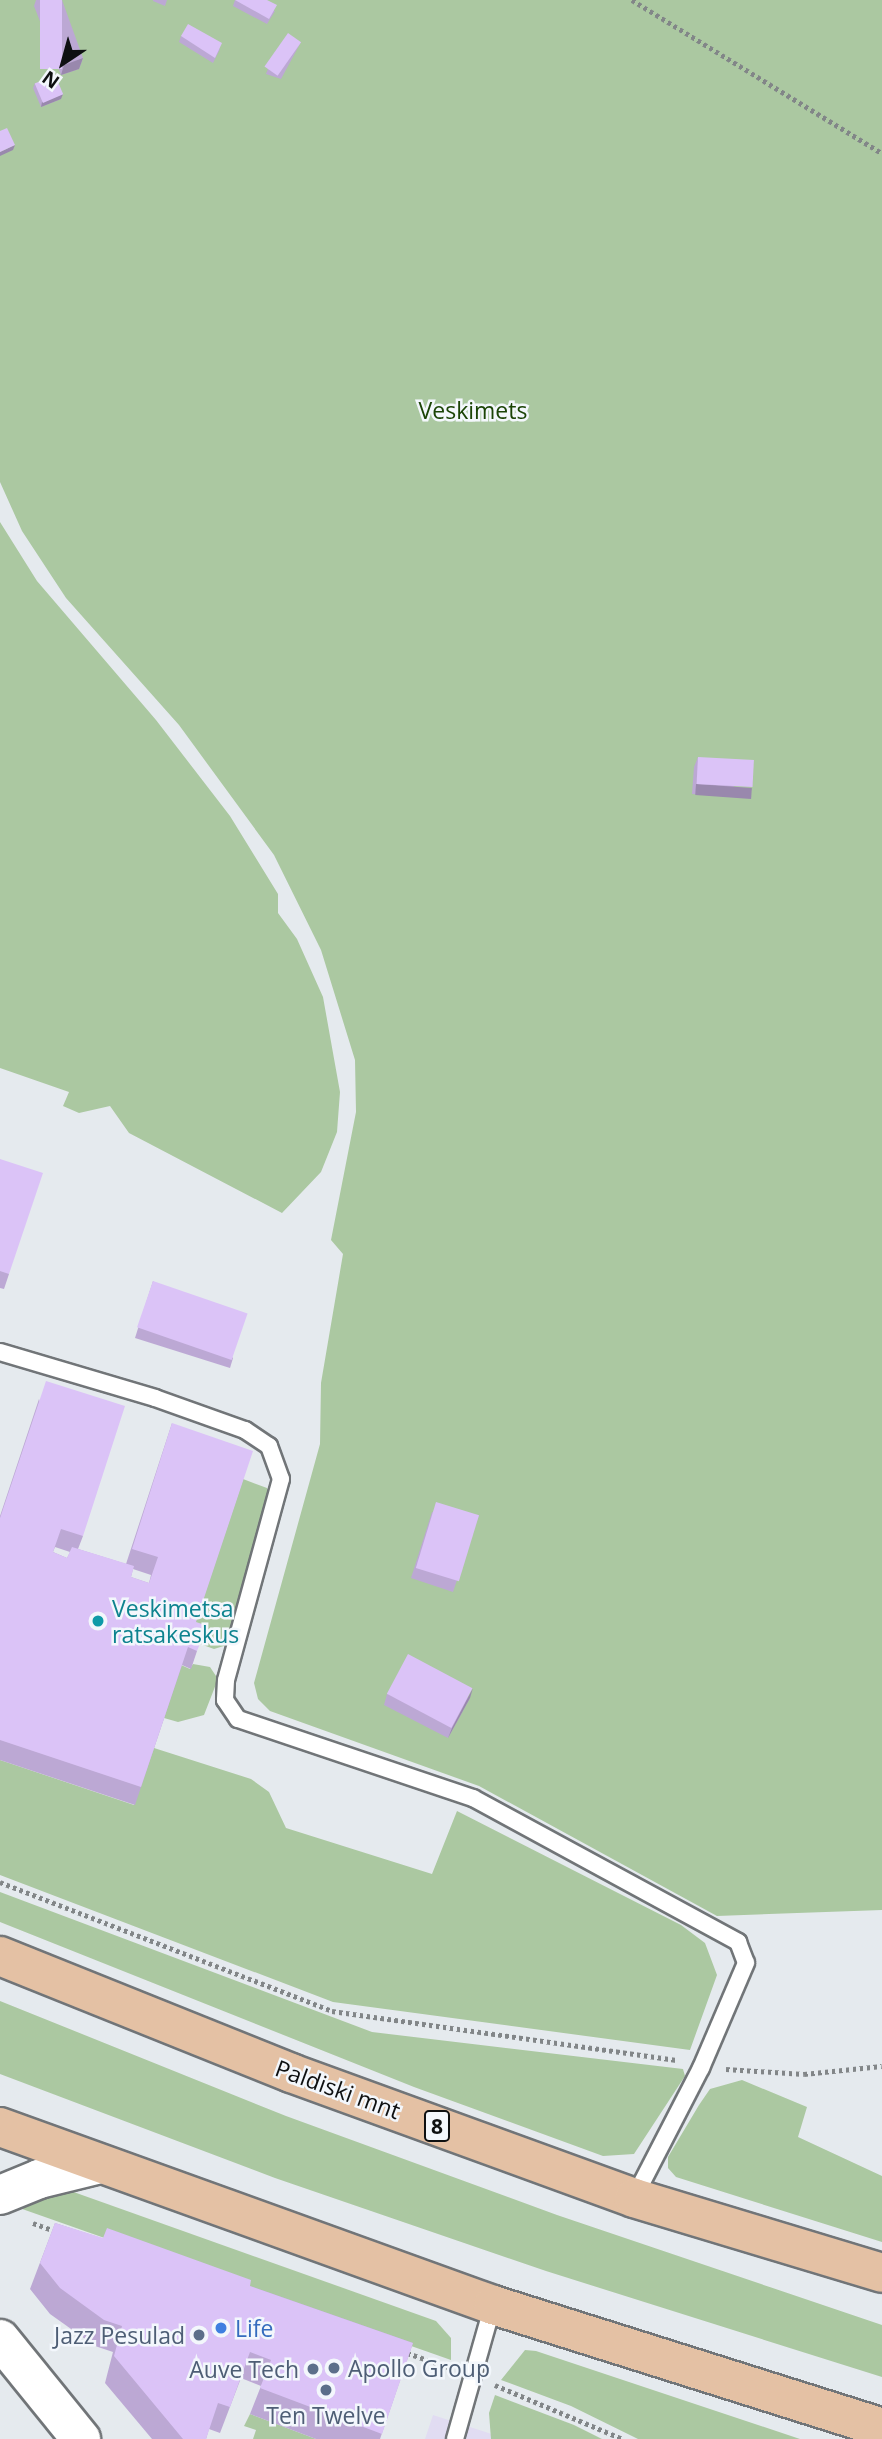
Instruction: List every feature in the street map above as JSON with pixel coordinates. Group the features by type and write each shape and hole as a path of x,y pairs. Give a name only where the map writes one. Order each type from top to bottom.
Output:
{"main road":[{"name":"Paldiski mnt","path":"0,1956 291,2073 634,2198 882,2273"},
{"path":"0,2127 493,2305 882,2428"},
{"path":"802,2404 882,2403"}],"street":[{"path":"0,2195 38,2179 100,2164"},
{"path":"0,2339 81,2439"}],"lane":[{"path":"0,1352 155,1398 245,1430 270,1446 281,1479 226,1680 225,1700 238,1719 473,1798 738,1942 746,1963 701,2068 634,2198"},
{"path":"455,2439 493,2305"}],"path":[{"path":"632,0 882,153"},
{"path":"0,1882 332,2011 680,2061 701,2068 804,2074 882,2066"},
{"path":"30,2222 69,2235"},
{"path":"397,2349 474,2376 623,2439"}],"shaded area":[{"path":"433,2415 507,2439 425,2439"}],"green space":[{"name":"Veskimets","path":"0,0 882,0 882,1910 717,1916 479,1786 270,1711 258,1699 254,1683 320,1444 321,1383 343,1254 331,1240 356,1112 355,1060 321,950 274,855 179,725 66,598 22,531 0,482"},
{"path":"0,522 37,581 156,720 230,816 278,894 278,913 297,939 323,997 340,1092 337,1132 321,1172 282,1213 129,1133 110,1106 79,1113 63,1106 69,1092 0,1068"},
{"path":"243,1479 267,1488 274,1500 235,1634 227,1645 214,1649 189,1640"},
{"path":"193,1664 210,1667 218,1679 204,1715 178,1722 164,1718 181,1665 190,1669"},
{"path":"154,1748 251,1779 269,1792 286,1828 432,1874 457,1811 681,1925 705,1943 717,1975 690,2050 333,2002 0,1875 0,1760 134,1805"},
{"path":"0,1892 372,2032 683,2069 685,2076 634,2154 603,2156 414,2087 0,1922"},
{"path":"0,2001 286,2116 557,2215 882,2325 882,2377 546,2271 275,2178 0,2074"},
{"path":"742,2080 807,2107 798,2137 882,2176 882,2242 676,2177 668,2168 668,2157 710,2089"},
{"path":"68,2190 436,2321 451,2338 451,2360 8,2204"},
{"path":"525,2350 536,2351 800,2439 638,2439 571,2406 501,2380"},
{"path":"495,2395 574,2425 602,2439 491,2439 489,2413"},
{"path":"250,2414 316,2439 253,2439 256,2430 244,2426"}],"building":[{"path":"40,0 62,0 62,69 40,69"},
{"path":"235,0 267,0 277,5 269,19"},
{"path":"188,24 222,43 215,58 181,36"},
{"path":"288,33 301,42 278,76 264,67"},
{"path":"55,75 63,94 43,103 35,84"},
{"path":"7,128 15,145 0,152 0,131"},
{"path":"698,757 754,760 753,787 697,784"},
{"path":"0,1159 43,1173 9,1274 0,1271"},
{"path":"153,1281 248,1314 232,1360 137,1327"},
{"name":"Veskimetsa ratsakeskus","path":"46,1381 125,1406 83,1536 61,1529 53,1552 67,1558 72,1547 134,1566 131,1577 149,1583 158,1557 132,1549 172,1423 253,1451 196,1622 205,1625 199,1646 197,1651 188,1647 141,1787 0,1740 0,1518"},
{"path":"436,1502 479,1515 459,1581 416,1568"},
{"path":"408,1654 472,1688 451,1728 387,1694"},
{"path":"55,2223 103,2238 107,2228 251,2280 250,2286 413,2343 382,2434 260,2388 271,2360 250,2352 230,2407 218,2403 206,2439 183,2439 114,2356 122,2326 104,2320 60,2288 40,2263"}],"place":[{"name":"Veskimetsa ratsakeskus","path":"98,1621"},
{"name":"Life","path":"221,2328"},
{"name":"Jazz Pesulad","path":"199,2335"},
{"name":"Apollo Group","path":"334,2368"},
{"name":"Auve Tech","path":"313,2369"},
{"name":"Ten Twelve","path":"326,2390"}]}
